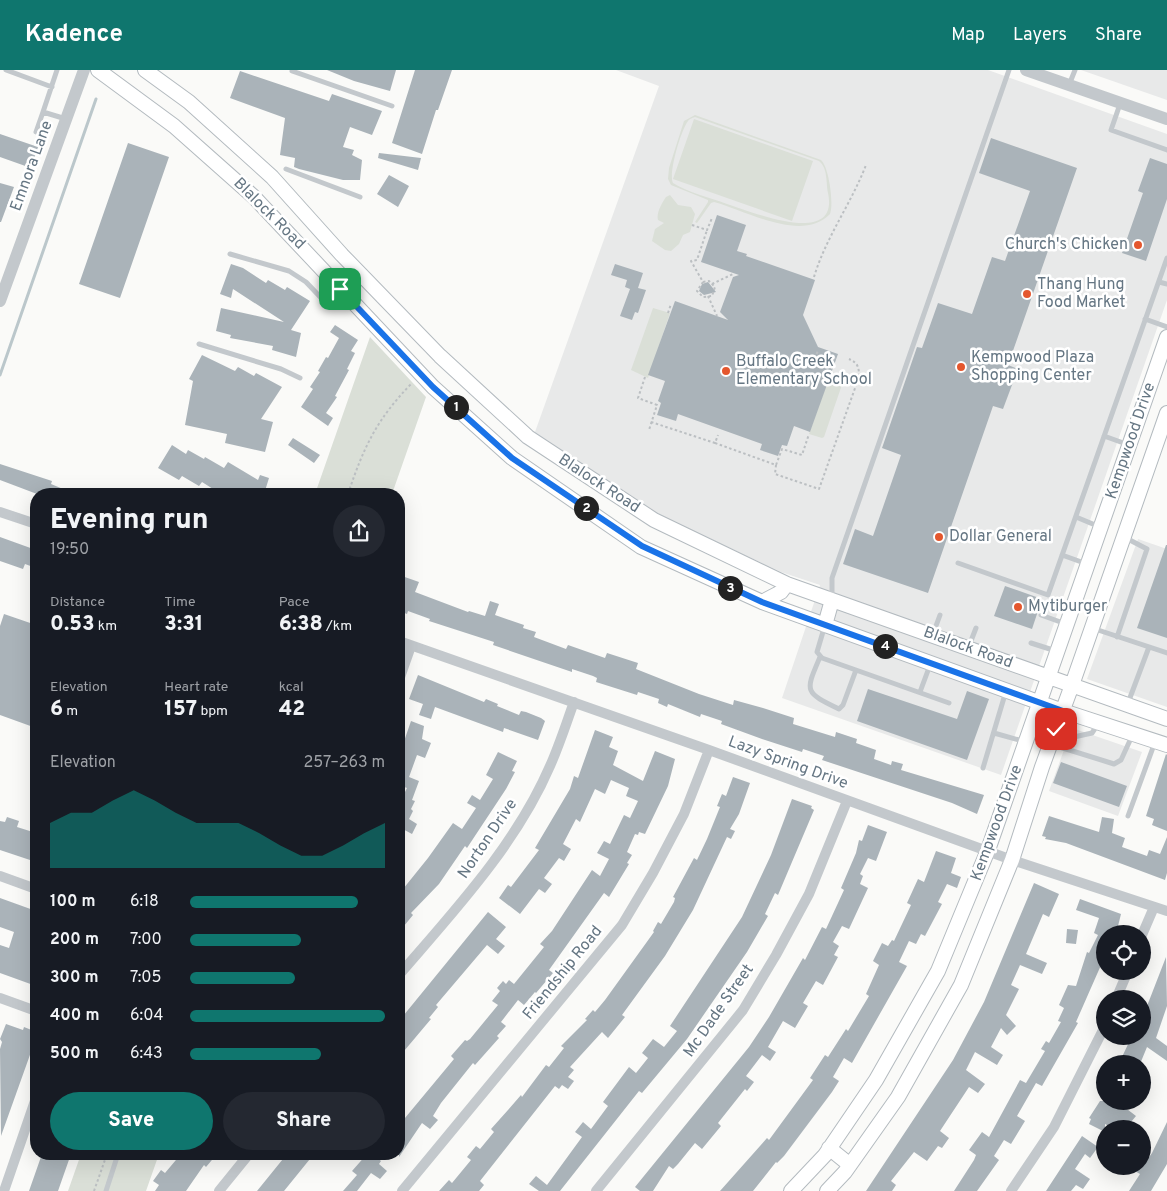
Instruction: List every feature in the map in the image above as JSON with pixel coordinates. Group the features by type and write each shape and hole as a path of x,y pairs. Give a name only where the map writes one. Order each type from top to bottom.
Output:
{"main road":[{"name":"Blalock Road","path":"98,70 174,126 254,197 433,387 512,458 642,546 762,602 1063,711 1161,743"},
{"name":"Blalock Road","path":"145,70 189,102 272,177 342,256 440,356 528,437 654,520 786,584 1167,719"},
{"name":"Kempwood Drive","path":"791,1191 830,1148 876,1080 938,971 988,850 1167,337"},
{"name":"Kempwood Drive","path":"827,1191 850,1165 898,1097 961,986 1012,860 1050,744 1167,413"},
{"path":"1101,528 1124,537"},
{"path":"762,602 782,592 786,584"},
{"path":"825,625 832,600"},
{"path":"830,1148 850,1165"}],"street":[{"name":"Emnora Lane","path":"0,301 4,277 84,70"},
{"path":"1026,70 1048,74 1069,86 1167,119"},
{"path":"0,512 30,522"},
{"name":"Lazy Spring Drive","path":"405,644 709,750 1012,860 1167,911"},
{"path":"405,663 411,646"},
{"name":"Norton Drive","path":"405,968 470,893 517,826 550,768 574,702"},
{"name":"Friendship Road","path":"402,1191 622,925 653,873 684,814 709,750"},
{"name":"Mc Dade Street","path":"596,1191 743,1010 809,894 847,801"},
{"path":"0,876 30,887"},
{"path":"1146,925 1154,907"},
{"path":"0,998 30,1009"},
{"path":"1011,1191 1054,1127 1096,1044"},
{"path":"4,1191 30,1115"},
{"path":"219,1191 244,1160"}],"lane":[{"path":"9,70 29,75 52,87"},
{"path":"36,132 57,70"},
{"path":"832,600 832,578 1008,70"},
{"path":"1069,86 1075,70"},
{"path":"292,71 392,106"},
{"path":"1120,104 1111,130 1166,148"},
{"path":"43,112 66,120"},
{"path":"286,169 360,197"},
{"path":"230,254 289,271 306,282 325,302"},
{"path":"958,563 1048,595 1167,258"},
{"path":"1158,282 1167,284"},
{"path":"1145,319 1167,327"},
{"path":"199,344 282,369 300,378"},
{"path":"1104,436 1130,445"},
{"path":"1076,517 1101,528"},
{"path":"1117,637 1148,549 1124,537"},
{"path":"1062,555 1088,565"},
{"path":"932,635 940,615"},
{"path":"1041,615 1068,624"},
{"path":"825,625 817,652 820,657 949,703"},
{"path":"969,648 976,628"},
{"path":"1092,628 1167,653"},
{"path":"1031,642 1058,652"},
{"path":"1127,704 1149,647"},
{"path":"820,657 810,679 810,692 815,697 838,709 844,705 856,670"},
{"path":"920,692 931,663"},
{"path":"983,768 1006,690"},
{"path":"1067,749 1074,738 1092,734 1099,722"},
{"path":"994,733 1026,742"},
{"path":"1050,744 1114,764 1121,760 1126,753 1133,734"},
{"path":"1128,816 1161,743"},
{"path":"106,1191 116,1160"}],"path":[{"path":"814,277 827,242 855,194 866,164"},
{"path":"703,282 691,262 697,260 712,218"},
{"path":"694,224 708,230"},
{"path":"712,284 734,274"},
{"path":"709,280 712,284 715,288 712,296 703,297 697,291 703,282 709,280"},
{"path":"708,296 716,316"},
{"path":"668,313 671,304"},
{"path":"812,363 818,351"},
{"path":"831,369 835,357"},
{"path":"809,434 802,455 782,449 774,474 819,489 859,377 859,369 856,362 848,359"},
{"path":"645,377 638,398 657,405 649,430"},
{"path":"350,488 367,442 384,414 414,381"},
{"path":"651,422 776,465"},
{"path":"714,443 718,435"},
{"path":"94,1191 105,1160"}],"shaded area":[{"path":"616,70 988,70 1167,134 1167,300 1001,775 782,698 820,585 781,572 660,515 535,432 659,86"},
{"path":"1081,70 1167,70 1167,100"},
{"path":"695,115 821,160 824,164 830,186 830,214 818,222 805,226 790,225 774,222 714,202 711,203 697,223 695,222 708,200 671,185 668,179 669,168 684,121","holes":["695,117 819,161 824,168 826,176 828,210 821,219 807,223 772,218 699,195 673,183 672,178 676,152 682,133 688,120"]},
{"path":"694,119 813,161 792,221 673,179"},
{"path":"670,195 678,205 691,207 695,214 690,232 683,235 679,244 671,251 665,250 652,241 655,229 664,223 658,220 658,214 666,197"},
{"path":"653,308 670,313 648,378 631,370"},
{"path":"370,337 426,397 394,488 317,488"},
{"path":"831,372 845,376 824,437 822,438 809,434"},
{"path":"1138,539 1167,549 1167,707 1087,679"},
{"path":"1072,728 1142,752 1118,816 1049,791"},
{"path":"79,1160 157,1160 146,1191 68,1191"}],"building":[{"path":"327,70 396,70 390,91 354,81"},
{"path":"415,70 452,70 438,110 436,110 422,154 392,143"},
{"path":"240,71 329,101 332,94 382,111 372,135 350,127 343,147 354,150 352,155 362,160 360,180 343,180 299,169 294,167 295,158 280,155 285,118 230,98"},
{"path":"0,134 38,147 31,168 0,157"},
{"name":"Kempwood Plaza Shopping Center","path":"991,138 1077,168 1008,365 1018,369 1003,409 993,406 928,593 843,564 855,529 873,536 901,455 882,448 917,347 922,348 938,303 972,314 992,257 1005,261 1030,191 979,173"},
{"path":"128,143 169,157 120,298 79,284"},
{"path":"379,153 421,158 418,170 378,158"},
{"path":"1150,158 1167,164 1167,199 1146,261 1122,253 1143,193 1138,191"},
{"path":"389,175 409,186 398,207 377,194"},
{"path":"0,183 14,187 1,222 0,222"},
{"path":"717,215 746,225 737,251 747,254 746,256 815,280 803,315 818,347 838,354 810,432 794,426 787,446 782,445 778,456 760,450 762,444 678,414 676,421 657,415 661,403 658,401 665,381 648,375 675,301 728,320 720,312 733,277 739,275 701,262"},
{"path":"231,264 243,268 266,283 268,280 285,290 287,287 310,301 291,330 301,333 296,357 272,350 273,346 230,338 231,335 216,331 221,308 284,322 233,289 231,298 220,294"},
{"path":"615,264 643,273 638,288 646,290 638,313 635,312 632,320 620,316 630,289 625,287 627,280 611,275"},
{"path":"708,282 716,292 704,295 699,291 702,284"},
{"path":"335,325 358,340 351,351 355,353 347,369 349,370 335,396 337,397 326,413 333,418 328,426 301,407 313,389 310,387 320,372 318,371 339,338 330,332"},
{"path":"202,355 235,371 238,367 254,376 256,373 282,387 261,419 273,422 265,452 225,443 227,434 185,425 193,381 189,379"},
{"path":"293,438 320,455 314,463 288,445"},
{"path":"172,445 186,454 188,450 224,468 228,462 258,480 260,475 269,478 266,488 212,488 202,482 199,486 182,476 179,480 158,468"},
{"path":"0,464 52,481 51,484 61,488 30,488 30,491 0,480"},
{"path":"0,537 30,548 30,566 25,564 23,569 0,561"},
{"path":"1167,545 1167,638 1137,628"},
{"path":"405,577 419,582 415,592 468,612 485,616 490,601 499,604 495,615 524,625 523,628 536,632 534,637 566,649 568,645 605,658 607,653 638,663 636,669 699,694 733,705 734,700 763,708 794,718 793,724 835,737 836,732 857,739 856,743 876,750 874,759 891,765 892,761 903,764 901,770 984,795 977,814 952,803 822,760 824,756 803,749 802,752 762,739 721,724 722,721 701,714 700,717 668,704 667,707 658,703 659,699 638,692 637,695 596,682 597,678 593,676 572,669 572,672 493,645 494,642 429,621 430,619 408,611 407,614 405,613"},
{"name":"Mytiburger","path":"1005,586 1042,599 1032,629 994,616"},
{"path":"4,614 30,623 30,726 0,715 0,626"},
{"path":"418,675 484,702 486,699 519,715 521,711 541,718 545,721 538,740 504,728 503,732 435,707 431,719 419,715 423,704 409,699"},
{"path":"868,689 957,719 967,691 989,699 967,760 857,721"},
{"path":"411,721 424,726 422,739 431,743 425,758 417,755 409,777 419,781 412,800 415,801 409,819 417,824 412,834 405,830 405,792 407,788 405,787 405,738"},
{"path":"595,730 613,737 609,747 618,751 613,765 643,781 655,751 675,759 668,786 645,834 639,832 638,835 635,834 627,852 632,855 627,863 629,864 609,897 604,893 549,970 553,973 536,993 524,1005 518,1000 501,1022 506,1026 497,1036 499,1038 475,1065 473,1063 441,1103 433,1116 438,1120 430,1129 422,1123 405,1148 405,1118 454,1059 451,1056 465,1040 470,1039 498,1005 492,1001 500,991 497,988 503,981 506,984 509,980 514,984 544,947 540,944 552,931 592,870 600,876 609,859 597,853 604,841 610,844 624,815 630,818 638,801 626,796 629,788 611,780 605,794 595,789 580,822 576,819 563,844 571,849 564,861 559,858 544,878 552,884 545,893 539,889 520,914 499,898 508,885 511,887 539,850 535,848 570,789 574,776 578,778"},
{"path":"498,752 517,761 512,771 515,772 506,789 467,848 465,846 439,884 411,913 413,915 405,925 405,887 453,823 462,829 476,808 467,803 472,795 480,800 493,779 486,775"},
{"path":"1166,754 1167,831 1152,825 1154,819 1146,816"},
{"path":"1061,762 1127,786 1119,807 1053,783"},
{"path":"733,777 750,783 739,814 730,829 735,831 731,839 727,837 693,910 665,956 622,1015 625,1017 608,1038 602,1032 570,1067 574,1070 568,1077 574,1081 568,1089 562,1085 559,1089 555,1086 480,1181 484,1185 479,1191 439,1191 449,1180 452,1183 471,1160 467,1157 476,1146 480,1149 494,1132 491,1129 521,1095 522,1097 546,1065 549,1067 564,1048 561,1046 587,1020 585,1019 593,1010 595,1012 605,1000 654,932 658,922 661,924 674,902 675,898 673,897 694,858 697,860 720,807 717,806 722,794 726,796"},
{"path":"792,799 812,806 811,808 814,810 778,895 775,893 765,914 768,916 747,952 687,1039 642,1093 639,1091 560,1191 539,1191 529,1184 536,1176 547,1185 582,1137 575,1132 583,1122 591,1129 608,1106 603,1102 629,1067 636,1073 648,1058 642,1053 653,1039 664,1047 677,1031 670,1026 742,917 771,855"},
{"path":"1049,816 1099,832 1102,817 1114,819 1112,833 1125,838 1122,847 1147,856 1149,850 1160,854 1167,837 1167,873 1165,880 1066,843 1045,839 1046,837 1042,836"},
{"path":"7,817 19,821 17,827 30,831 30,860 0,850 0,821 5,822"},
{"path":"868,825 887,832 876,861 868,858 860,874 863,876 860,884 868,888 849,929 842,926 833,942 839,946 834,955 838,957 823,985 816,981 803,1003 808,1006 795,1028 783,1021 768,1047 776,1052 770,1061 762,1055 746,1076 754,1082 747,1091 745,1089 718,1123 721,1126 702,1149 695,1143 673,1169 669,1166 653,1191 640,1191 635,1187 749,1047 769,1017 803,958 805,960 822,927 826,929 844,890 841,888 856,853 859,840 862,841"},
{"path":"936,851 956,858 951,873 961,877 957,888 947,884 938,902 942,904 925,936 921,934 916,944 909,941 899,962 907,966 852,1063 844,1058 833,1077 839,1081 832,1092 784,1156 776,1162 753,1191 720,1191 767,1138 769,1140 813,1080 810,1078 825,1055 828,1057 846,1029 848,1031 869,996 866,994 879,965 873,961 882,943 888,946 892,940 894,941 911,905 907,903 918,879 924,882"},
{"path":"1034,883 1059,894 1049,917 1043,914 1026,954 1047,963 1042,974 1020,965 1011,985 1019,989 1006,1015 1016,1026 1007,1035 1001,1028 991,1047 1003,1055 997,1065 975,1052 966,1070 985,1084 978,1093 969,1087 940,1131 949,1138 942,1148 938,1146 927,1161 914,1152 891,1181 896,1185 892,1191 866,1191 953,1060 984,1002"},
{"path":"0,898 30,909 30,984 0,973 0,945 9,948 14,932 0,927"},
{"path":"1080,899 1121,914 1118,925 1097,925 1099,918 1076,910"},
{"path":"488,912 506,927 496,939 505,946 498,954 487,945 436,1005 438,1007 429,1018 431,1019 405,1050 405,1014"},
{"path":"1067,929 1078,930 1076,944 1066,943"},
{"path":"1096,939 1096,976 1076,1022 1078,1023 1042,1086 1036,1083 1017,1116 1025,1121 1011,1144 1004,1140 994,1156 999,1160 977,1191 954,1191 976,1155 969,1150 982,1132 989,1137 1020,1080 1026,1083 1045,1051 1041,1049 1046,1041 1049,1043 1061,1022 1058,1021 1064,1008 1059,1005 1068,985 1076,986 1087,952 1089,953"},
{"path":"1166,957 1167,1006 1156,1038 1167,1046 1167,1061 1147,1047 1144,1055 1123,1055 1128,1045 1151,1045 1151,996"},
{"path":"6,1024 23,1030 24,1027 30,1029 30,1055 1,1136 0,1049 2,1042 0,1039"},
{"path":"1096,1107 1096,1110 1128,1110 1136,1116 1133,1120 1096,1120 1096,1128 1089,1124 1091,1119 1089,1118"},
{"path":"1167,1122 1167,1164 1151,1191 1129,1191 1139,1175 1151,1175 1152,1153"},
{"path":"1082,1136 1096,1146 1096,1150 1090,1158 1085,1154 1075,1169 1090,1179 1083,1189 1076,1185 1071,1191 1046,1191"},
{"path":"40,1160 69,1160 58,1191 29,1191"},
{"path":"176,1160 212,1160 206,1167 204,1165 186,1191 155,1191 159,1185 153,1181 161,1170 165,1173"},
{"path":"282,1160 309,1160 284,1191 257,1191"},
{"path":"362,1160 380,1160 379,1164 387,1171 380,1179 371,1173 357,1191 343,1191 357,1175 352,1171"}],"waterway":[{"path":"0,375 96,99"}],"place":[{"name":"Church's Chicken","path":"1138,245"},
{"name":"Thang Hung Food Market","path":"1027,294"},
{"name":"Kempwood Plaza Shopping Center","path":"961,367"},
{"name":"Buffalo Creek Elementary School","path":"726,371"},
{"name":"Dollar General","path":"939,537"},
{"name":"Mytiburger","path":"1018,607"}],"route":[{"path":"340,289 433,387 512,458 642,546 762,602 1063,711 1056,729"}]}
